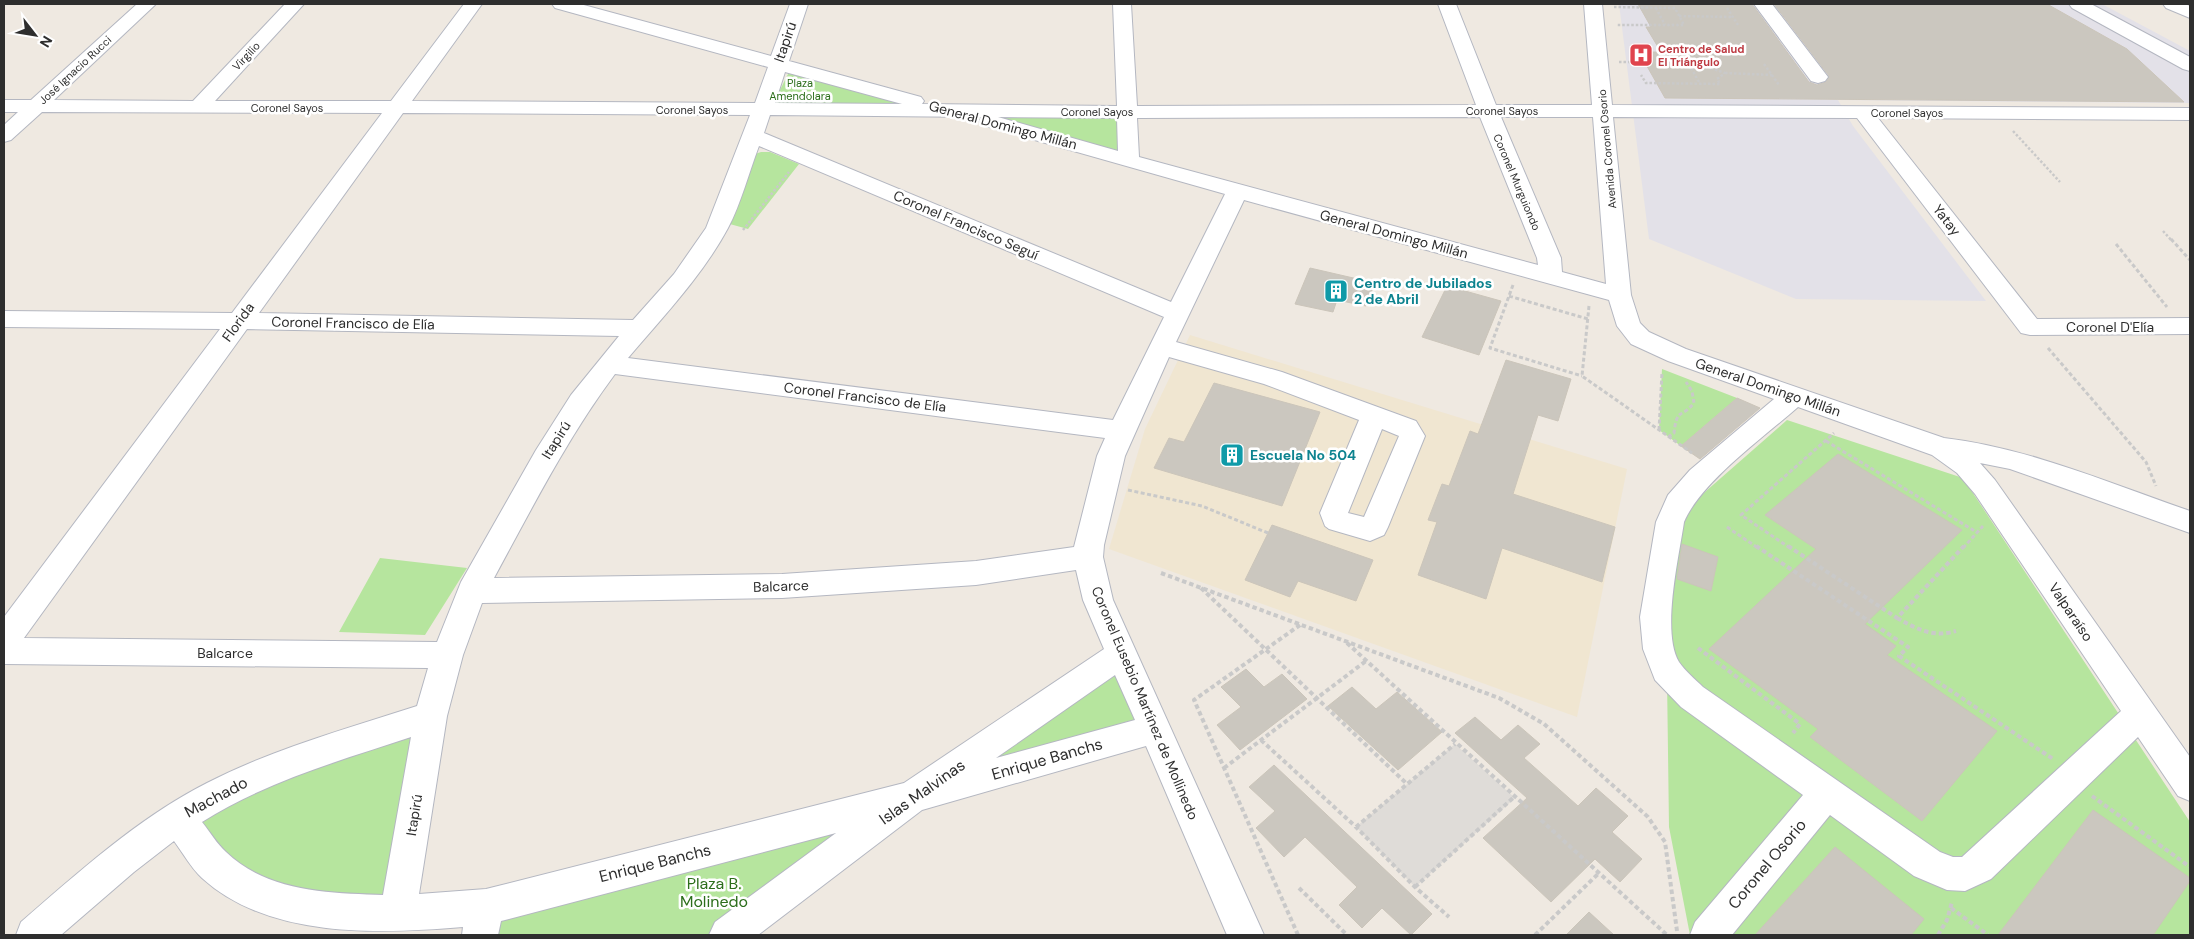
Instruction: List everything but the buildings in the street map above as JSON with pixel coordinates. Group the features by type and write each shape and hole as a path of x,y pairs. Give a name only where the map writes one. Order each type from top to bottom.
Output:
{"street":[{"name":"José Ignacio Rucci","path":"4,136 146,4"},
{"name":"Virgilio","path":"198,108 295,4"},
{"name":"Florida","path":"4,641 473,4"},
{"name":"General Domingo Millán","path":"561,4 1620,295 1629,326 1640,338 1677,355 1942,448 1977,452 2014,460 2190,522"},
{"name":"Itapirú","path":"398,914 430,716 447,654 472,591 546,457 580,402 688,272 717,228 753,136 799,4"},
{"path":"1122,4 1129,160"},
{"name":"Coronel Murguiondo","path":"1447,4 1488,111 1549,258 1551,277"},
{"path":"1763,4 1818,77"},
{"path":"2078,4 2190,65"},
{"path":"2172,4 2190,13"},
{"name":"Avenida Coronel Osorio","path":"1594,12 1620,295"},
{"name":"Coronel Sayos","path":"4,106 1126,112 1604,111 2190,114"},
{"name":"Yatay","path":"1863,113 2030,327"},
{"name":"Coronel Francisco Seguí","path":"753,136 1179,314"},
{"name":"Coronel Eusebio Martínez de Mollinedo","path":"1237,191 1179,314 1121,430 1103,485 1088,557 1098,600 1246,935"},
{"name":"Coronel Francisco de Elía","path":"4,319 642,328"},
{"name":"Coronel D'Elía","path":"2030,327 2187,326"},
{"path":"1162,347 1273,378 1374,417"},
{"name":"Coronel Francisco de Elía","path":"610,364 1121,430"},
{"path":"1794,396 1700,477 1678,503 1670,522 1655,616 1659,649 1666,670 1692,697 1927,864 1955,876 1970,873 2121,731 2142,714"},
{"name":"Valparaíso","path":"1942,448 1966,466 1999,506 2190,785"},
{"name":"Balcarce","path":"472,591 782,586 976,573 1088,557"},
{"name":"Balcarce","path":"4,651 447,654"},
{"name":"Islas Malvinas","path":"728,935 912,797 1121,654"},
{"name":"Machado","path":"34,935 138,846 218,795 254,777 304,758 430,716"},
{"name":"Enrique Banchs","path":"178,819 214,865 250,890 286,904 346,912 483,921 1155,729"},
{"name":"Coronel Osorio","path":"1708,935 1826,793"}],"path":[{"path":"1656,8 1665,25"},
{"path":"1675,8 1684,25 1665,25 1594,12 1675,8"},
{"path":"1727,8 1738,26"},
{"path":"1679,16 1732,17"},
{"path":"1599,62 1707,63 1710,68 1725,73 1772,75"},
{"path":"1688,63 1700,84"},
{"path":"1764,64 1779,86"},
{"path":"1641,74 1646,83 1720,84 1717,79 1725,73"},
{"path":"1997,113 2060,182"},
{"path":"2164,231 2190,260"},
{"path":"2116,244 2187,326"},
{"path":"1519,268 1490,348 1582,376 1711,467"},
{"path":"1582,376 1592,288"},
{"path":"1509,296 1588,319"},
{"path":"2030,327 2146,462 2166,513"},
{"path":"1659,430 1662,369 1668,371"},
{"path":"1668,437 1674,433 1674,421 1677,417 1688,411 1693,405 1694,397 1689,385 1681,376 1690,380"},
{"path":"1853,417 1741,515 1916,629 1932,635 1944,635 1956,631"},
{"path":"1826,441 1978,533"},
{"path":"1103,485 1202,506 1268,533"},
{"path":"1897,618 1978,533 1999,506"},
{"path":"1726,527 1908,647 1900,656 2072,777 2190,866"},
{"path":"1161,573 1499,698 1544,724 1648,817 1665,842 1677,935"},
{"path":"1200,587 1407,784"},
{"path":"1298,935 1194,700 1301,625"},
{"path":"1345,641 1455,744 1667,935"},
{"path":"1698,648 1800,724 1792,732 1800,738"},
{"path":"1224,768 1366,661"},
{"path":"1261,740 1356,827 1415,887 1449,917"},
{"path":"1356,827 1455,744"},
{"path":"1415,887 1515,798 1514,796"},
{"path":"1535,935 1599,873"},
{"path":"1299,888 1348,935"},
{"path":"1951,908 1988,935"}],"shaded area":[{"path":"1619,4 2102,4 2190,51 2190,103 1838,100 1853,126 1986,301 1796,299 1649,239"},
{"path":"1190,335 1627,469 1577,717 1109,549 1145,429"},
{"path":"1455,744 1515,798 1415,887 1356,827"}],"green space":[{"name":"Plaza Amendolara","path":"790,70 952,111 773,104"},
{"path":"952,111 1126,112 1129,160"},
{"path":"770,152 799,164 748,229 726,223 755,154"},
{"path":"1662,369 1737,398 1681,446 1659,430"},
{"path":"1787,420 1963,478 2190,822 2190,935 1690,935 1669,827 1665,527"},
{"path":"380,558 467,568 425,635 339,632"},
{"path":"1121,654 1155,729 912,797"},
{"path":"431,716 398,914 286,903 178,819"},
{"name":"Plaza B. Molinedo","path":"912,797 728,935 480,935 486,907"}],"place":[{"name":"Centro de Salud El Triángulo","path":"1641,55"},
{"name":"Centro de Jubilados 2 de Abril","path":"1336,291"},
{"name":"Escuela No 504","path":"1232,455"}]}
